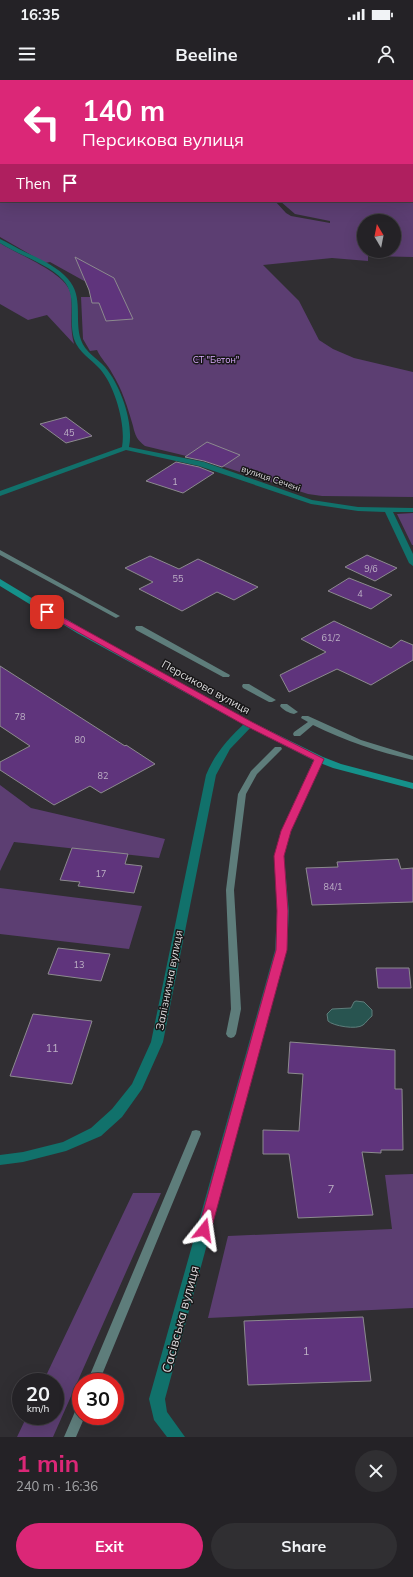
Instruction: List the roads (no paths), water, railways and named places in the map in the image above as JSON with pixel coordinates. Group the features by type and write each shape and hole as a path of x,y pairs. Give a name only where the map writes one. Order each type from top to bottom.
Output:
{"main road":[{"name":"Персикова вулиця","path":"0,582 80,631 249,724 319,759 344,768 413,786"}],"street":[{"path":"0,241 55,271 70,285 74,293 76,335 78,342 108,375 112,382 127,429 125,448 0,494"},
{"name":"вулиця Сечені","path":"125,448 201,464 311,502 341,508 389,511 413,510"},
{"path":"389,511 413,563"},
{"name":"Залізнична вулиця","path":"0,1160 24,1157 66,1146 96,1132 117,1113 137,1086 157,1042 211,775 217,758 228,744 249,724"},
{"name":"Сасівська вулиця","path":"176,1437 160,1415 158,1399 282,950 283,911 279,856 286,831 319,759"}],"waterway":[{"path":"0,552 116,616"},
{"path":"139,628 226,675"},
{"path":"246,686 272,700"},
{"path":"284,706 294,712"},
{"path":"305,718 313,722"},
{"path":"297,734 313,722"},
{"path":"313,722 358,742 413,758"},
{"path":"231,1034 236,1009 230,890 242,794 254,773 278,749"},
{"path":"97,1373 196,1134"},
{"path":"70,1437 75,1425"}],"park label":[{"name":"СТ \"Бетон\"","path":"216,359"}]}
